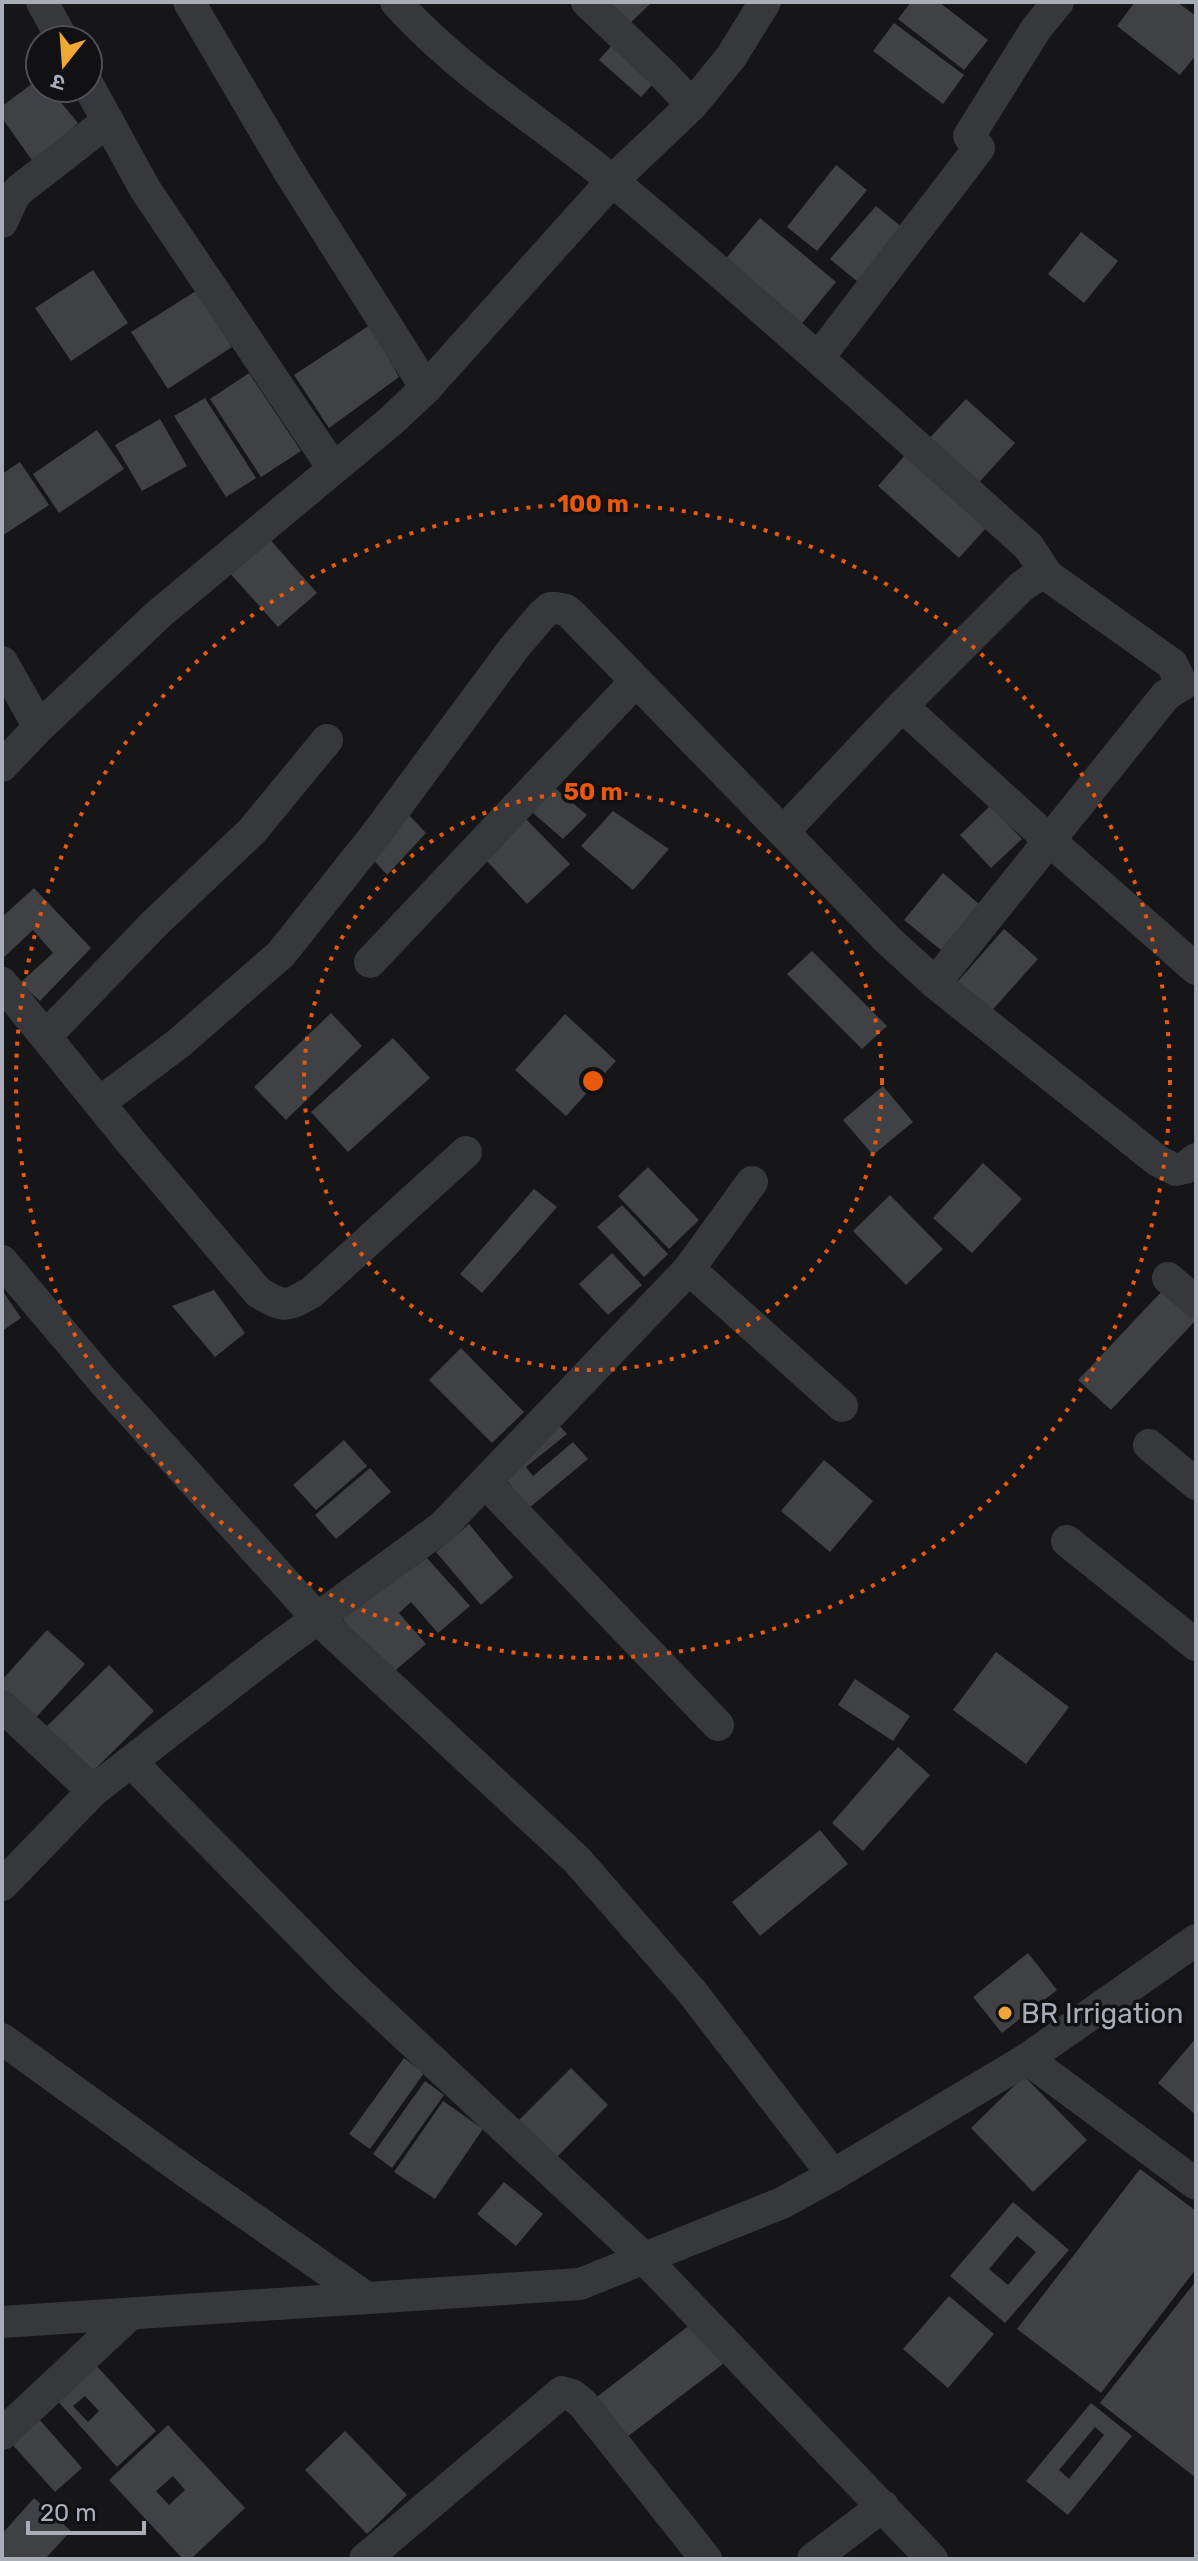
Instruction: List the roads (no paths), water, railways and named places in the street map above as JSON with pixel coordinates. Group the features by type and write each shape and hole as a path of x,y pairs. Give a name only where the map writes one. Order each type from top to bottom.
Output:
{"street":[{"path":"42,2 54,24"},
{"path":"189,2 288,170 426,388"},
{"path":"396,2 468,70 612,181 819,357 1029,547 1047,575 1172,664 1189,691 1166,695 935,983"},
{"path":"587,2 692,105"},
{"path":"2,766 160,613 391,421 426,388 612,181 692,105 731,57 765,2"},
{"path":"819,357 979,148 969,136 1036,29 1058,2"},
{"path":"99,104 145,189 333,468"},
{"path":"2,222 19,190 108,121"},
{"path":"783,832 902,706 1021,587 1040,574 1047,575"},
{"path":"99,1103 179,1043 281,954 374,837 514,648 546,610 556,608 572,615 888,940 935,983 1158,1161 1176,1170 1185,1168 1196,1159"},
{"path":"2,662 39,727"},
{"path":"370,962 636,681"},
{"path":"902,706 1196,969"},
{"path":"46,1036 154,924 252,831 327,740"},
{"path":"2,983 258,1292 277,1304 290,1305 312,1292 466,1152"},
{"path":"2,1885 93,1791 277,1648 442,1527 689,1269 752,1182"},
{"path":"2,1261 103,1381 318,1619 577,1860 692,1992 833,2175"},
{"path":"689,1269 842,1406"},
{"path":"1168,1278 1196,1302"},
{"path":"1149,1445 1196,1484"},
{"path":"486,1483 718,1725"},
{"path":"1067,1541 1196,1645"},
{"path":"2,1706 93,1791"},
{"path":"131,1762 347,1981 644,2258 932,2559"},
{"path":"2,2322 580,2284 782,2203 833,2175 1027,2059 1196,1940"},
{"path":"2,2039 367,2298"},
{"path":"1027,2059 1196,2184"},
{"path":"2,2434 129,2315"},
{"path":"365,2559 562,2392 583,2404 706,2559"},
{"path":"813,2559 883,2506"}],"place":[{"name":"BR Irrigation","path":"1005,2013"}]}
